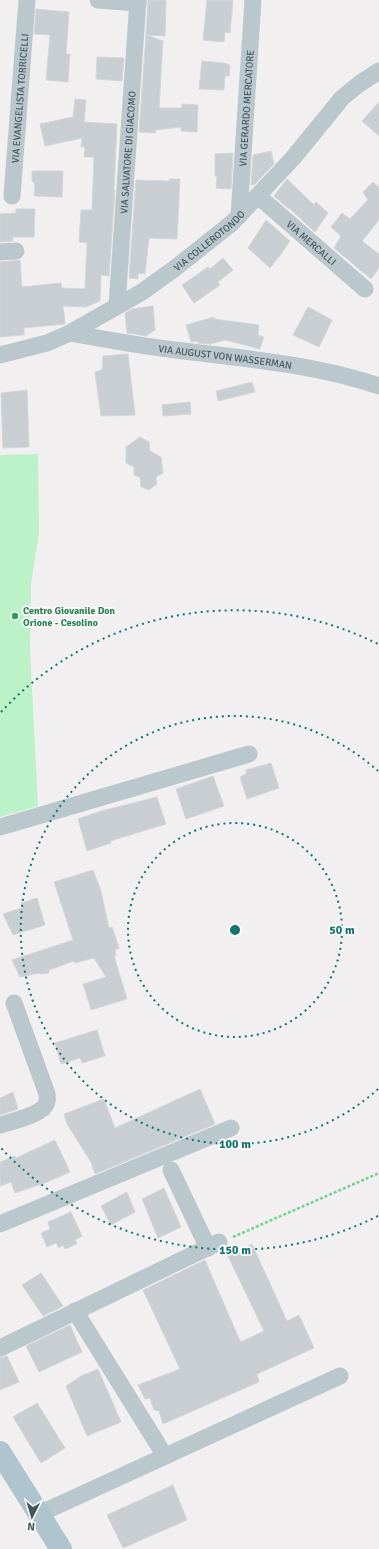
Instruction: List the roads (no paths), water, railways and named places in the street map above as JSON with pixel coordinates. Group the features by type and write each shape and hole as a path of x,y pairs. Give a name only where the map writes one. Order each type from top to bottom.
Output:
{"main road":[{"path":"0,1452 61,1549"}],"street":[{"name":"VIA EVANGELISTA TORRICELLI","path":"12,196 27,0"},
{"path":"98,0 138,2"},
{"name":"VIA GERARDO MERCATORE","path":"239,216 253,0"},
{"name":"VIA SALVATORE DI GIACOMO","path":"117,305 138,2"},
{"name":"VIA COLLEROTONDO","path":"0,355 47,343 70,333 142,292 165,276 217,236 239,216 293,158 342,98 359,84 379,71"},
{"name":"VIA MERCALLI","path":"258,196 366,290"},
{"name":"VIA AUGUST VON WASSERMAN","path":"70,333 142,346 290,365 329,372 379,386"},
{"path":"0,827 249,754"},
{"path":"0,1125 38,1112 45,1106 48,1100 14,1003"},
{"path":"0,1224 231,1128"},
{"path":"0,1348 214,1245 171,1170"},
{"path":"76,1312 165,1456"},
{"path":"39,1514 340,1376"}],"place":[{"name":"Centro Giovanile Don Orione - Cesolino","path":"15,616"}]}
